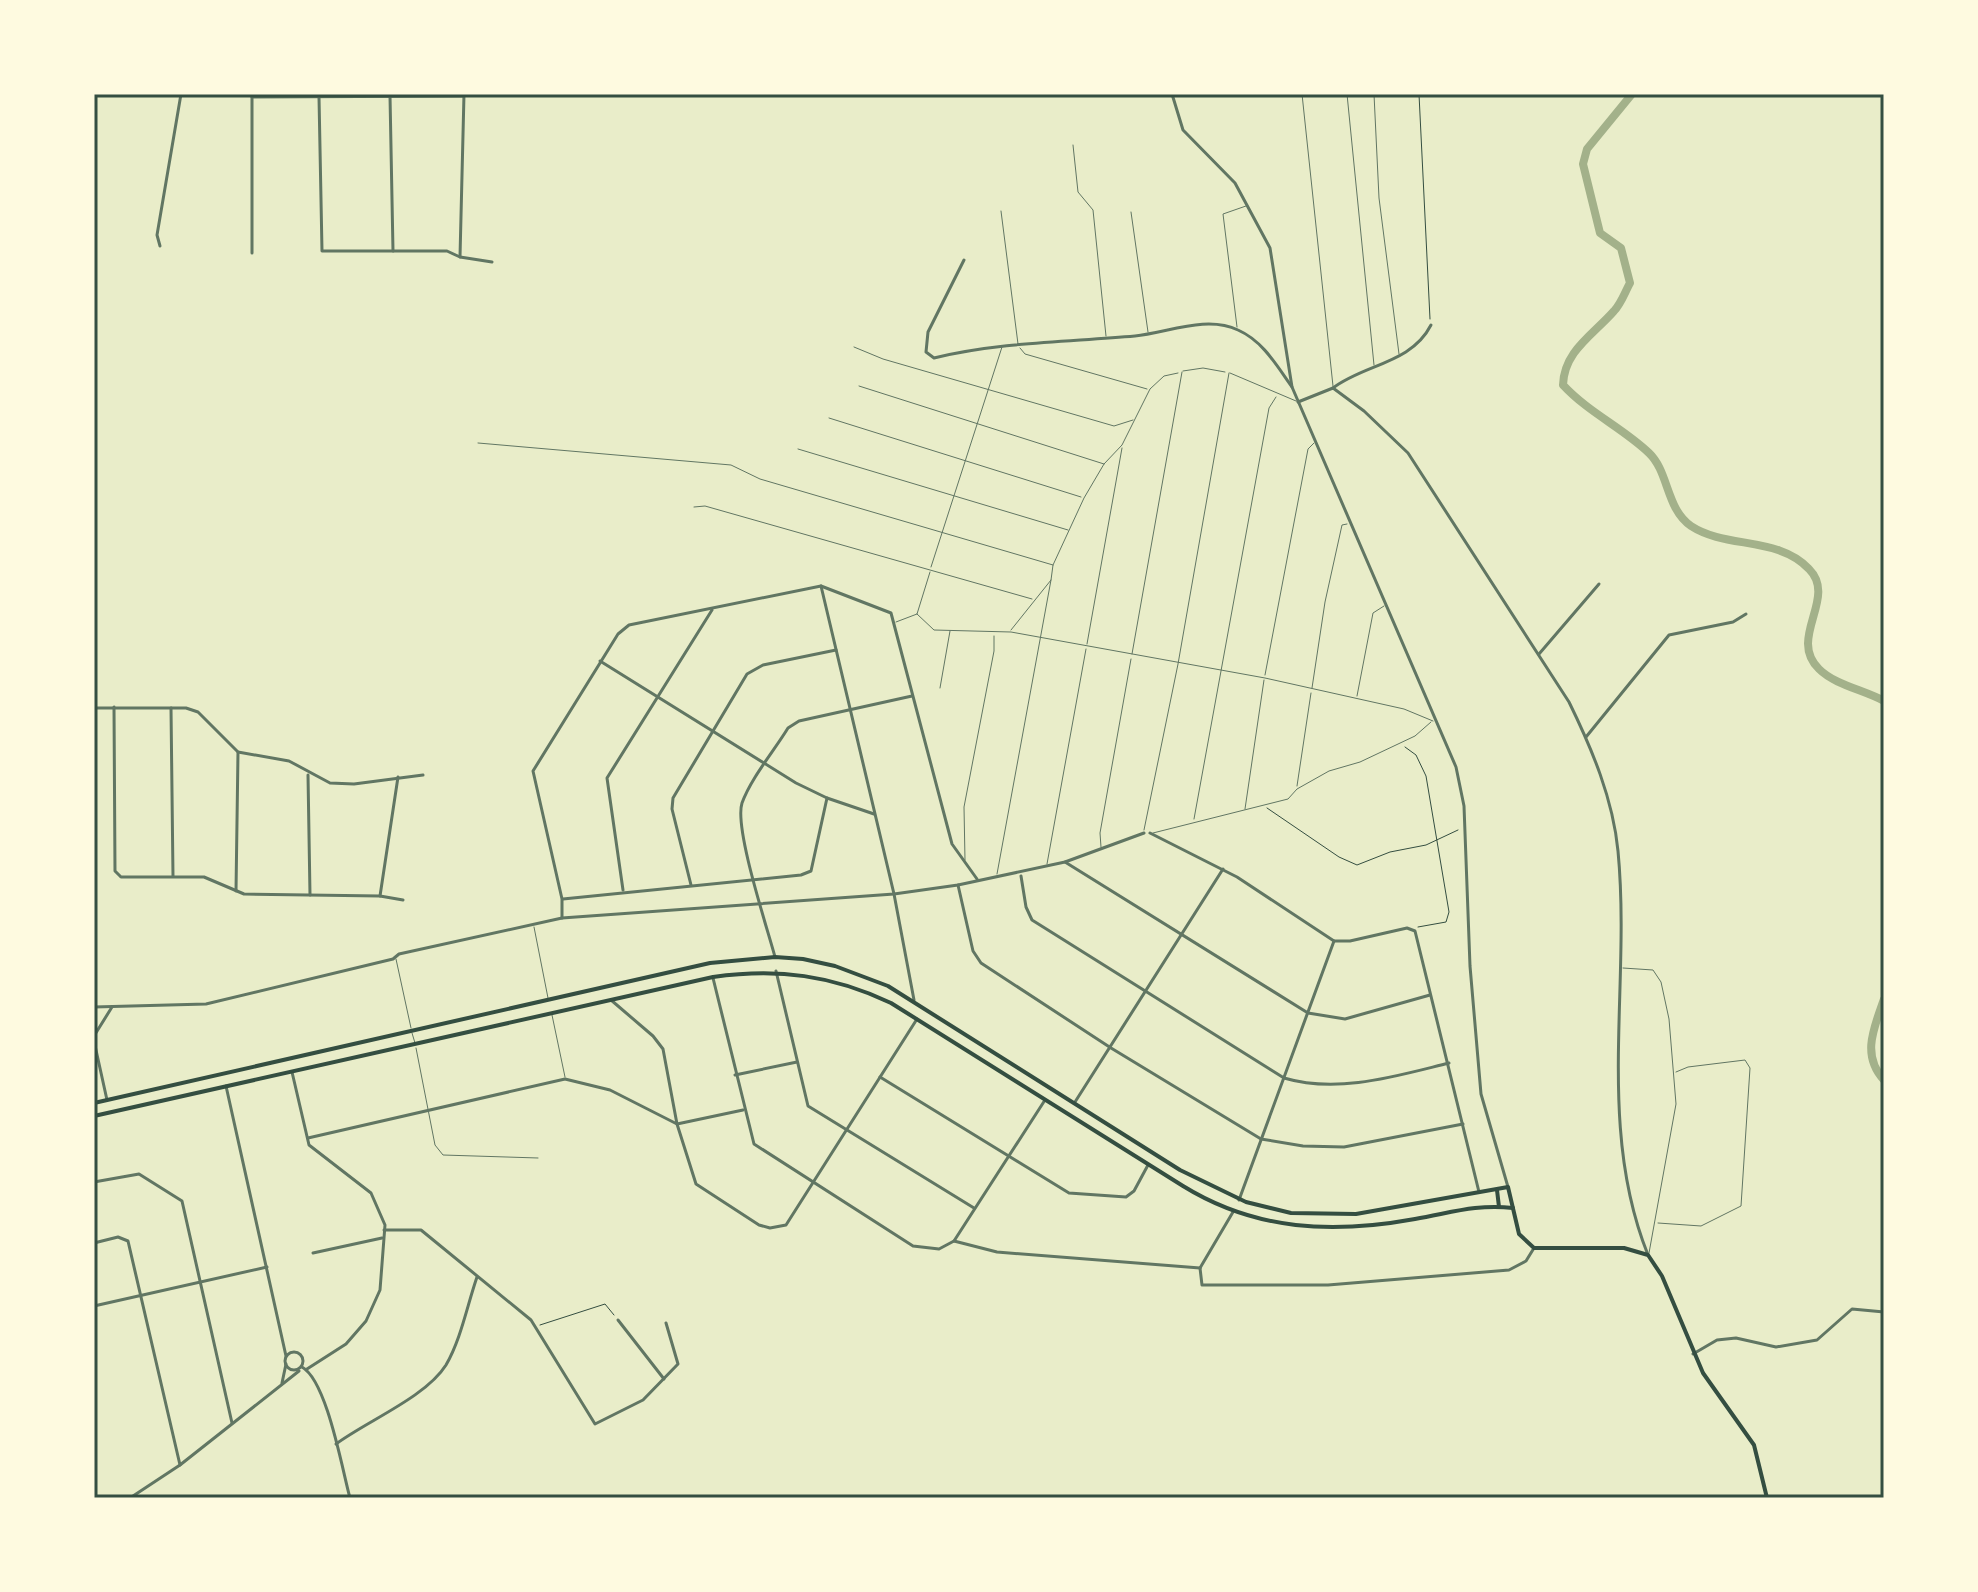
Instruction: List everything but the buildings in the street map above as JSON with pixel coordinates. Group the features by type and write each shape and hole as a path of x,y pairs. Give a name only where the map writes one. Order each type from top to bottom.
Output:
{"main road":[{"path":"775,957 776,971"},
{"path":"94,1103 710,963 775,957 835,966 917,1002 1180,1170 1239,1200 1291,1213 1333,1215 1376,1212 1508,1187 1519,1234 1534,1248 1624,1248 1648,1255 1662,1276 1693,1354 1754,1445 1767,1498"},
{"path":"94,1116 713,977 776,971 840,981 915,1017 1148,1165 1204,1199 1233,1212 1280,1224 1332,1229 1377,1225 1481,1205 1513,1208"},
{"path":"549,1000 552,1013"},
{"path":"915,1017 917,1002"},
{"path":"464,1019 466,1032"},
{"path":"290,1058 292,1072"},
{"path":"224,1073 226,1086"},
{"path":"1068,1113 1075,1102"},
{"path":"1496,1189 1501,1198 1499,1207"},
{"path":"1479,1192 1481,1205"},
{"path":"1233,1212 1239,1200"}],"street":[{"path":"160,246 157,235 181,94"},
{"path":"1172,94 1183,130 1235,183 1270,248 1292,387 1456,767 1464,806 1470,966 1481,1094 1508,1187"},
{"path":"252,253 252,96 464,95 460,257"},
{"path":"390,96 393,251"},
{"path":"319,97 322,251 447,251 460,257 492,262"},
{"path":"964,260 928,332 926,352 934,358 1018,345 1149,335 1212,324 1237,329 1267,351 1292,387"},
{"path":"1298,402 1333,388 1353,373 1387,365 1423,341 1431,325"},
{"path":"1333,388 1364,411 1408,453 1569,702 1603,780 1615,828 1623,968 1619,1127 1625,1175 1648,1255"},
{"path":"1539,654 1599,584"},
{"path":"821,586 917,1002"},
{"path":"562,918 562,899 533,771 618,634 629,625 821,586 887,610 894,623 949,836 978,880"},
{"path":"623,891 607,778 712,610"},
{"path":"1586,737 1669,635 1733,622 1746,614"},
{"path":"691,885 672,809 673,798 713,731 754,667 836,650"},
{"path":"600,661 766,764 827,798 874,814"},
{"path":"775,957 755,881 741,805 788,728 799,721 912,696"},
{"path":"114,707 115,871 121,877 204,877 236,891 380,896 403,900"},
{"path":"171,707 173,876"},
{"path":"94,708 171,707 198,712 238,752 289,761 308,773 340,786 423,775"},
{"path":"236,891 238,752"},
{"path":"308,773 310,895"},
{"path":"380,896 398,777"},
{"path":"562,899 755,881 811,871 827,798"},
{"path":"94,1007 206,1004 562,918 894,894 958,885 1021,874 1065,862 1144,833"},
{"path":"1150,833 1223,869 1334,941 1350,941 1409,928 1416,934 1479,1192"},
{"path":"1065,862 1308,1013 1345,1019 1431,995"},
{"path":"1075,1102 1223,869"},
{"path":"1021,874 1026,907 1032,920 1145,994 1284,1078 1303,1084 1338,1085 1449,1063"},
{"path":"958,885 973,951 981,963 1111,1048 1261,1139 1335,1148 1463,1124"},
{"path":"1239,1200 1334,941"},
{"path":"776,971 808,1106 974,1208"},
{"path":"713,977 743,1110 754,1144 913,1246 939,1249 954,1241 1045,1100"},
{"path":"611,1000 658,1041 677,1124 696,1184 759,1225 770,1228 786,1225 915,1017"},
{"path":"107,1100 94,1039 112,1007"},
{"path":"735,1075 797,1062"},
{"path":"130,1498 180,1465 302,1369 346,1344 366,1321 380,1290 384,1230 380,1210 371,1193 315,1151 308,1138 292,1072"},
{"path":"880,1077 1060,1189 1078,1196 1126,1197 1134,1191 1148,1165"},
{"path":"308,1138 565,1079 610,1090 677,1124 743,1110"},
{"path":"226,1086 286,1356 281,1385"},
{"path":"94,1182 139,1174 182,1201 232,1424"},
{"path":"1233,1212 1200,1268 1202,1285 1369,1282 1509,1270 1526,1261 1534,1248"},
{"path":"384,1230 421,1230 537,1326 589,1418 599,1424 643,1400 678,1364 666,1323"},
{"path":"94,1243 118,1237 128,1241 180,1465"},
{"path":"313,1253 382,1238"},
{"path":"954,1241 989,1252 1200,1268"},
{"path":"94,1306 267,1267"},
{"path":"336,1444 426,1387 439,1374 456,1344 477,1277"},
{"path":"1693,1354 1727,1339 1776,1347 1817,1340 1852,1309 1884,1312"},
{"path":"618,1320 664,1379"},
{"path":"282,1337 322,1397 350,1498"},
{"path":"286,1356 292,1350"},
{"path":"286,1364 302,1369"}],"lane":[{"path":"1302,94 1333,388"},
{"path":"1347,94 1374,368"},
{"path":"1374,94 1379,198 1400,355"},
{"path":"1073,145 1078,192 1093,210 1106,339"},
{"path":"1237,329 1223,214 1246,206"},
{"path":"1001,211 1018,345 1025,354 1150,389"},
{"path":"1131,212 1149,335"},
{"path":"854,347 989,391 1114,426 1136,419"},
{"path":"917,614 1002,347"},
{"path":"997,877 1043,639 1053,565 1084,498 1104,464 1122,445 1150,389 1164,376 1203,368 1229,373 1298,402"},
{"path":"1101,849 1100,833 1182,372"},
{"path":"1229,373 1178,664 1144,833 1288,799 1297,789 1329,771 1347,768 1400,743 1434,721"},
{"path":"859,386 1104,464"},
{"path":"1194,820 1269,408 1278,395"},
{"path":"829,418 1084,498"},
{"path":"1245,809 1251,749 1308,449 1316,442"},
{"path":"478,443 731,465 760,479 1053,565"},
{"path":"1047,867 1122,445"},
{"path":"798,449 1068,530"},
{"path":"694,507 705,506 1035,600"},
{"path":"1297,789 1325,602 1342,525 1351,523"},
{"path":"1011,632 1051,580"},
{"path":"1356,698 1373,613 1378,606 1385,606"},
{"path":"894,623 917,614"},
{"path":"917,614 934,630 1011,632 1265,678 1404,709 1434,721"},
{"path":"940,688 950,630"},
{"path":"965,863 964,807 994,651 994,633"},
{"path":"534,927 549,1000"},
{"path":"396,956 435,1145 443,1155 538,1158"},
{"path":"1623,968 1653,970 1661,982 1674,1073 1676,1104 1648,1255"},
{"path":"552,1013 565,1079"},
{"path":"1655,1223 1701,1226 1741,1206 1750,1068 1745,1060 1688,1067 1674,1073"}],"path":[{"path":"1419,94 1431,325"},
{"path":"1400,743 1416,755 1426,776 1449,918 1409,928"},
{"path":"1265,806 1339,857 1357,865 1437,840 1455,830 1465,832"},
{"path":"537,1326 605,1304 618,1320"}],"waterway":[{"path":"1632,94 1587,149 1583,164 1600,233 1621,248 1630,283 1616,308 1568,362 1563,385 1649,453 1656,461 1677,510 1691,526 1720,538 1782,552 1809,569 1816,580 1818,592 1809,631 1811,657 1826,675 1884,701"},
{"path":"1884,999 1871,1051 1877,1071 1884,1080"}]}
